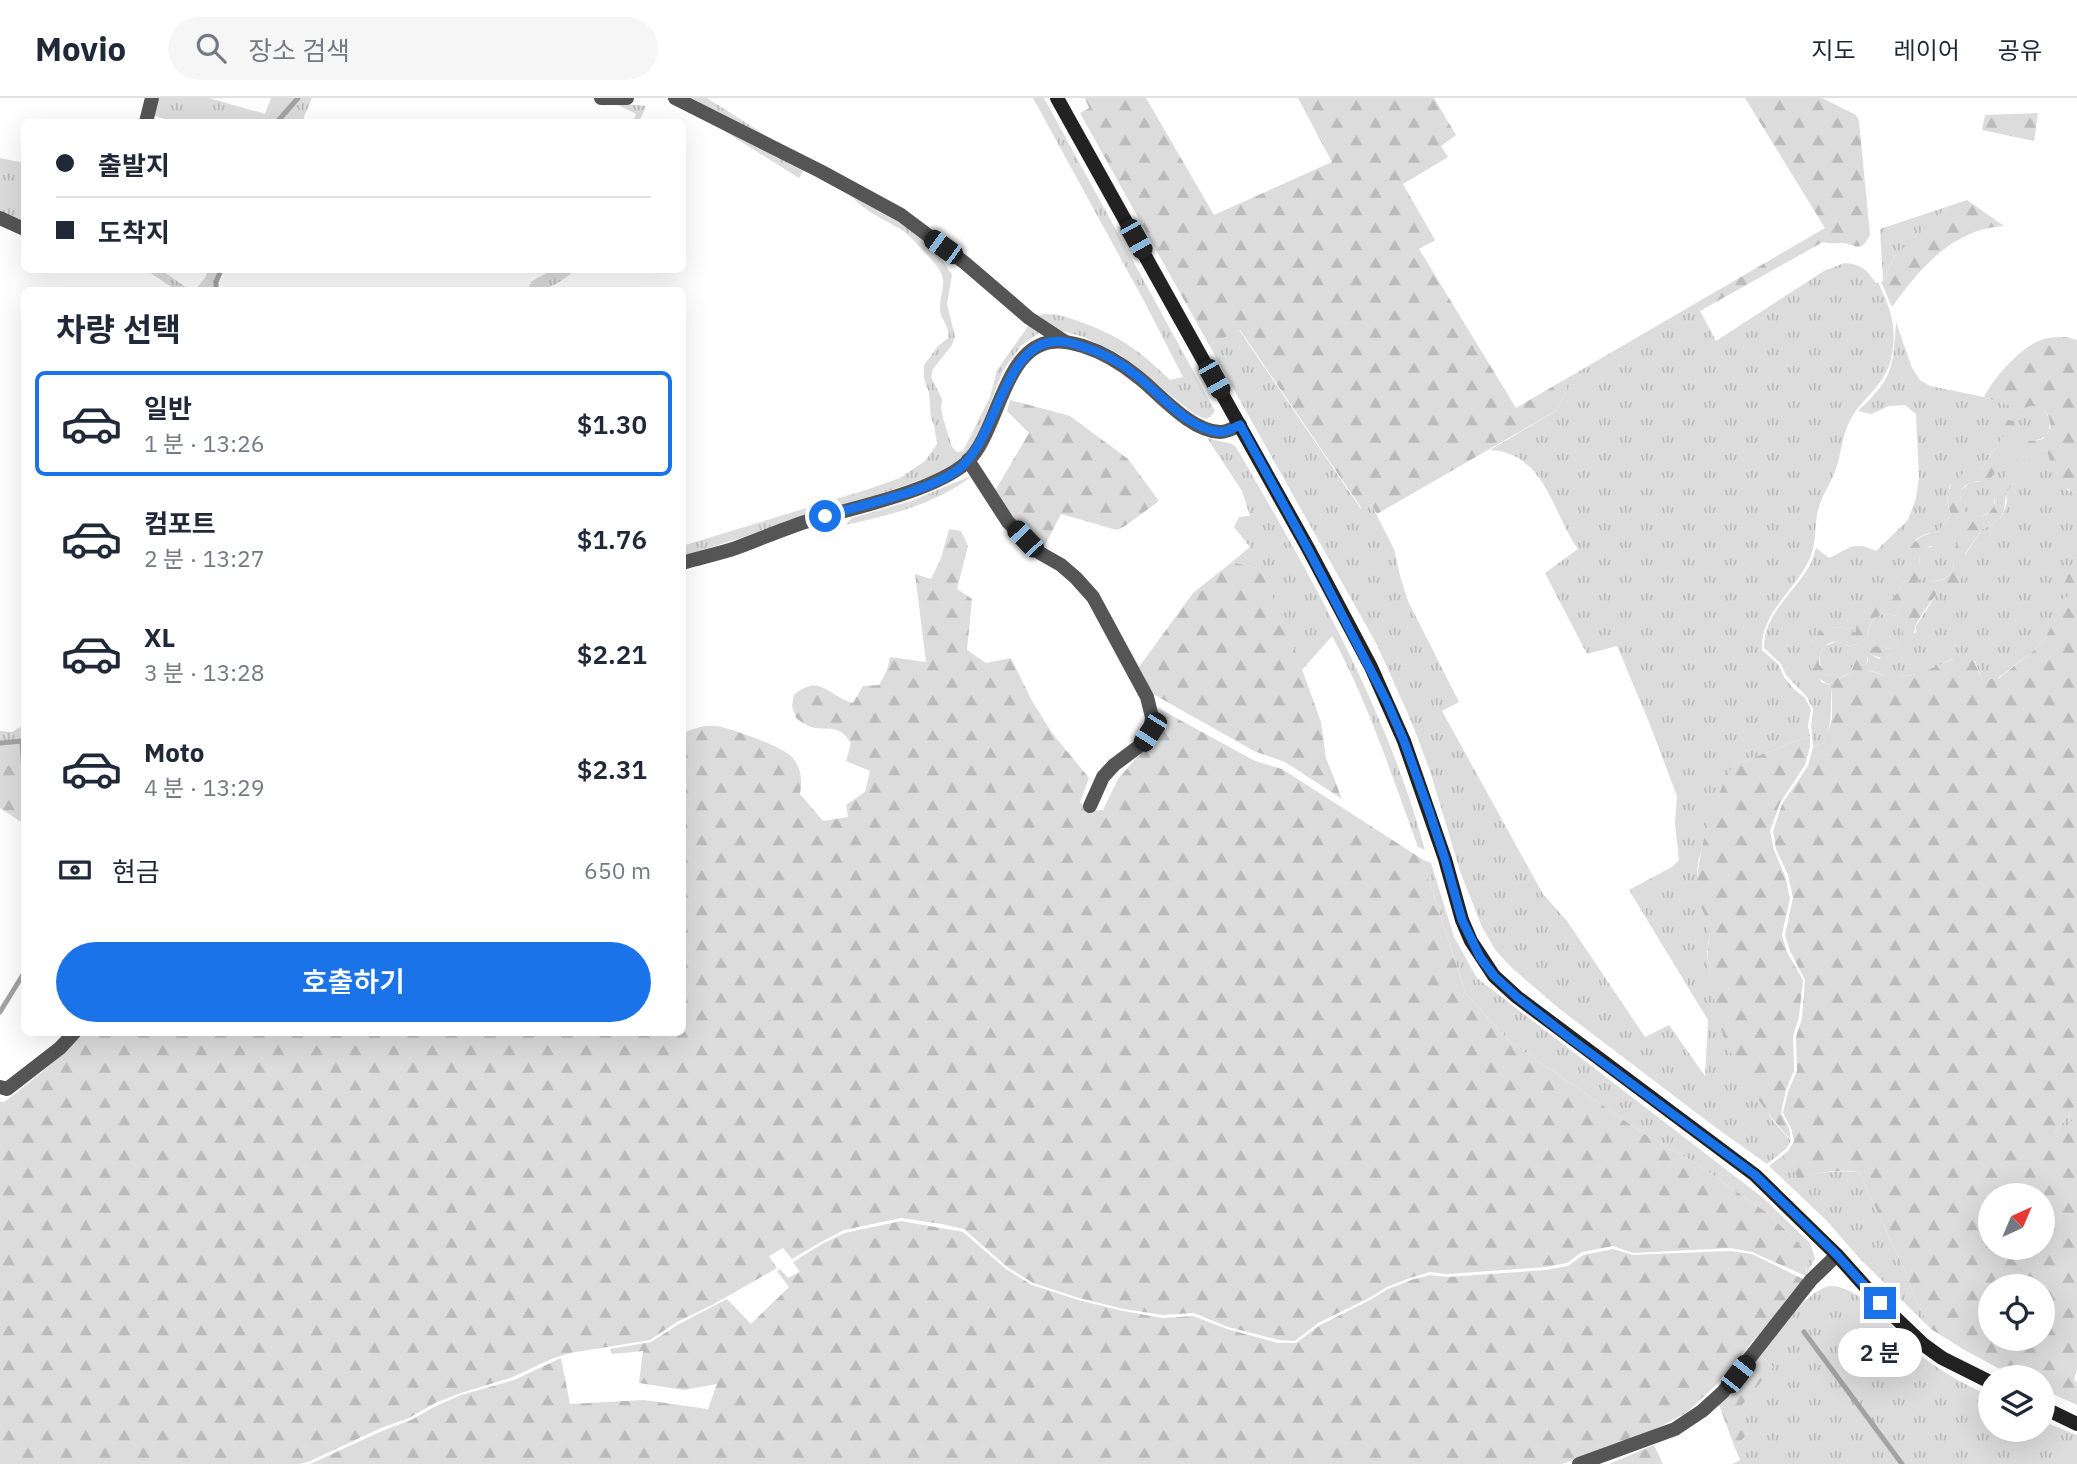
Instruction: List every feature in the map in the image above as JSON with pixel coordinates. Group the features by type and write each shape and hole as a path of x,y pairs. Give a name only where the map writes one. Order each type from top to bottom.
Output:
{"main road":[{"path":"1057,98 1315,562 1387,702 1404,741 1462,920 1480,957 1494,976 1517,997 1755,1175 1924,1345 1942,1358 1978,1376"},
{"path":"2055,1413 2077,1424"}],"street":[{"path":"147,119 152,98"},
{"path":"601,98 627,98"},
{"path":"675,98 901,215 965,263 1029,318 1064,341 1107,356 1137,376 1187,419 1204,428 1222,432 1240,425"},
{"path":"0,218 21,228"},
{"path":"686,562 938,481 956,471 982,442 1017,366 1034,349 1051,342 1064,341"},
{"path":"968,460 1008,522 1041,552 1076,578 1093,597 1146,697 1152,718 1150,732 1142,744 1103,777 1090,806"},
{"path":"0,1087 7,1089 71,1036"},
{"path":"1580,1464 1675,1429 1702,1410 1723,1392 1811,1280 1837,1255"}],"green space":[{"path":"157,98 209,98 265,114 271,98 296,98 278,119 165,119 152,115"},
{"path":"299,98 312,98 303,119 281,119"},
{"path":"692,98 707,98 784,147 730,121"},
{"path":"1033,98 1044,98 1215,411 1210,417 1205,419 1193,413 1119,354 1084,337 1057,330 1035,316 1056,315 1092,326 1127,344 1170,380 1183,377"},
{"path":"1085,98 1146,98 1214,215 1332,162 1298,98 1434,98 1456,135 1441,146 1448,157 1403,184 1435,240 1419,249 1516,408 1564,380 1567,389 1557,410 1377,514 1371,504 1362,509 1240,330 1209,345 1080,113 1089,108"},
{"path":"1745,98 1822,98 1856,115 1859,121 1870,235 1860,246 1823,242 1700,311 1696,303 1825,228"},
{"path":"614,103 646,106 640,119 634,119 636,114"},
{"path":"681,104 804,170 799,178"},
{"path":"2038,113 2034,141 1982,130 1985,115"},
{"path":"0,158 21,162 21,222 0,211"},
{"path":"853,197 904,225 943,254 941,258 952,275 947,304 955,337 933,369 931,377 942,399 943,418 952,447 957,452 963,451 990,397 997,370 1029,325 1039,333 1021,346 1002,373 975,444 963,458 936,474 895,489 686,555 686,545 900,478 925,461 937,444 924,378 924,365 938,346 948,338 948,329 940,311 943,287 940,270 902,230"},
{"path":"1967,200 2004,226 1969,234 1939,253 1914,278 1892,307 1881,282 1894,257 1949,206"},
{"path":"1949,206 1894,257 1883,281 1880,229"},
{"path":"1844,263 1859,266 1878,282 1890,310 1894,338 1888,369 1852,416 1846,430 1837,466 1818,510 1811,556 1772,614 1763,637 1762,650 1779,665 1784,677 1805,698 1811,709 1808,725 1810,736 1734,765 1721,788 1698,862 1697,875 1710,929 1707,954 1724,1037 1773,1121 1791,1141 1786,1149 1767,1164 1561,1010 1496,951 1482,927 1460,871 1430,771 1377,645 1209,345 1239,330 1361,509 1371,504 1394,549 1408,601 1459,702 1442,711 1543,894 1567,921 1645,1037 1669,1025 1705,1076 1708,1020 1629,890 1672,867 1679,860 1675,823 1677,796 1617,646 1587,654 1545,573 1578,549 1545,487 1536,473 1524,462 1509,454 1490,450 1557,410 1567,389 1564,380 1696,303 1716,341 1824,271"},
{"path":"150,273 165,273 186,287 172,287"},
{"path":"207,273 219,273 215,287 198,287"},
{"path":"547,273 571,273 547,287 529,287 532,281"},
{"path":"1896,322 1912,368 1920,380 1930,386 1984,397 2021,409 2033,405 2039,407 2050,420 2049,431 2046,436 2035,441 1995,495 1991,511 1980,517 1952,554 1954,565 1950,574 1943,579 1932,581 1904,628 1903,639 1895,647 1889,649 1876,646 1855,662 1850,672 1840,678 1827,675 1820,665 1825,646 1837,641 1850,647 1869,637 1868,629 1874,618 1886,613 1895,616 1921,574 1920,554 1924,549 1936,545 1966,513 1960,503 1961,490 1971,482 1984,482 2017,434 2015,428 2005,435 1981,470 1950,485 1948,506 1951,514 1938,532 1916,539 1909,575 1892,600 1856,634 1837,627 1826,630 1811,642 1821,682 1832,686 1827,736 1824,743 1813,747 1813,709 1807,697 1786,675 1781,664 1764,648 1765,636 1774,614 1810,565 1816,548 1829,558 1856,546 1876,551 1908,520 1916,498 1919,478 1916,414 1905,405 1889,406 1871,414 1858,411 1878,390 1889,372"},
{"path":"2052,337 2077,340 2077,493 2059,482 2047,450 2033,454 2006,493 2004,511 1999,519 1982,529 1965,554 1966,565 1961,579 1953,587 1938,593 1923,613 1908,650 1890,658 1868,653 1866,669 1881,674 1907,676 1967,654 1974,661 1982,679 1998,679 2046,637 2054,620 2052,604 2068,596 2064,584 2077,557 2077,1102 2055,1133 2059,1138 2077,1114 2077,1369 2074,1379 2077,1383 2077,1405 2055,1395 2055,1365 1992,1365 1931,1329 1859,1172 1829,1172 1799,1179 1782,1156 1794,1141 1783,1113 1788,1091 1797,1071 1796,1037 1802,1018 1805,980 1785,935 1793,898 1788,875 1776,849 1773,831 1782,804 1808,766 1813,747 1824,743 1832,719 1832,686 1818,677 1810,665 1808,654 1811,643 1818,634 1829,628 1842,628 1856,633 1859,618 1866,607 1884,599 1892,600 1909,575 1907,559 1912,546 1923,536 1938,532 1951,514 1948,497 1952,483 1964,473 1981,470 2005,435 2003,419 2014,421 2019,436 1987,484 1973,482 1961,490 1960,503 1966,513 1943,546 1930,546 1920,554 1919,567 1923,575 1895,616 1886,613 1874,618 1868,629 1869,637 1850,647 1837,641 1829,644 1821,652 1819,664 1827,675 1840,678 1851,670 1855,657 1876,646 1889,649 1897,645 1903,636 1902,623 1932,581 1943,579 1951,573 1954,565 1951,553 1976,517 1992,509 1994,492 2029,441 2042,439 2050,428 2048,415 2037,406 2019,409 1984,397 1995,380 2018,355 2035,343"},
{"path":"1010,400 1070,416 1128,459 1159,501 1117,530 1061,514 1043,549 1026,537 995,491 1029,433 1007,411"},
{"path":"1207,438 1236,447 1344,642 1389,744 1425,850 1418,847 1368,713 1332,636 1302,670 1261,569 1232,562 1250,547 1234,527 1239,517 1250,516 1242,491"},
{"path":"2047,450 2067,490 2077,493 2077,557 2068,596 2046,637 2033,651 1997,679 1982,679 1975,661 1952,659 1924,673 1894,678 1865,669 1867,652 1879,659 1916,632 1916,626 1982,529 1992,525 2004,512 2006,493 2033,453"},
{"path":"971,477 927,502 845,525 852,518 911,501"},
{"path":"949,529 961,531 968,546 957,589 972,599 967,650 986,663 1011,658 1032,701 1052,733 1089,778 1080,802 1088,811 1103,810 1118,779 1160,731 1158,708 1255,761 1282,769 1422,859 1466,994 1509,1041 1641,1132 1694,1162 1766,1212 1803,1249 1807,1259 1806,1276 1752,1252 1730,1248 1633,1253 1613,1246 1582,1252 1567,1263 1546,1267 1447,1274 1430,1272 1387,1287 1318,1323 1295,1341 1279,1340 1228,1327 1194,1313 1163,1315 1079,1298 1033,1283 1007,1267 964,1229 901,1218 844,1230 792,1259 783,1248 769,1256 777,1268 677,1322 650,1340 570,1353 551,1359 513,1377 435,1403 409,1418 308,1462 0,1464 0,1102 4,1102 25,1086 82,1036 686,1036 686,732 703,727 722,727 778,748 795,761 801,775 800,794 823,821 848,817 846,805 865,792 870,771 846,761 851,743 841,732 811,727 796,718 792,706 794,695 810,686 817,686 853,703 863,686 879,685 890,657 926,662 915,574 931,579 941,558"},
{"path":"1232,562 1261,569 1321,722 1326,758 1342,799 1285,762 1254,751 1153,694 1139,667 1193,593"},
{"path":"21,727 21,739 0,741 0,731 12,732"},
{"path":"1810,736 1805,765 1780,803 1770,831 1790,898 1782,935 1787,952 1803,980 1799,1017 1793,1036 1794,1070 1781,1113 1789,1128 1791,1140 1753,1092 1724,1038 1708,959 1709,927 1699,901 1697,884 1702,849 1713,809 1734,765"},
{"path":"21,742 21,822 0,808 0,745"},
{"path":"1422,859 1431,863 1454,937 1477,978 1762,1197 1810,1243 1815,1258 1806,1276 1807,1268 1794,1238 1766,1212 1694,1162 1641,1132 1509,1041 1466,994"},
{"path":"2077,1102 2077,1114 2059,1139 2055,1133"},
{"path":"1782,1156 1799,1178 1829,1172 1859,1172 1931,1329 1860,1259 1827,1221 1769,1166"},
{"path":"901,1221 963,1232 1006,1269 1032,1285 1078,1300 1163,1318 1193,1316 1278,1343 1296,1343 1320,1325 1388,1289 1411,1280 1430,1275 1447,1277 1546,1270 1568,1266 1583,1255 1613,1249 1633,1255 1730,1251 1752,1254 1805,1280 1715,1386 1686,1413 1652,1431 1562,1464 310,1464 461,1395 514,1380 561,1358 570,1404 644,1400 708,1409 717,1384 684,1390 639,1383 643,1351 612,1354 610,1349 651,1342 727,1299 751,1324 789,1287 777,1271 780,1269 788,1278 800,1272 793,1262 822,1244 845,1233"},
{"path":"1830,1286 1856,1294 1928,1361 1978,1390 1978,1442 2055,1442 2055,1426 2077,1435 2077,1464 1904,1464 1805,1330 1802,1332 1899,1464 1732,1464 1740,1460 1735,1448 1747,1434 1736,1411 1773,1367 1759,1355 1801,1304 1821,1289"},
{"path":"1759,1355 1773,1367 1737,1411 1747,1434 1735,1448 1718,1402"},
{"path":"1654,1445 1663,1464 1609,1464"}],"waterway":[{"path":"280,119 298,98"},
{"path":"216,287 220,273"},
{"path":"0,743 21,741"},
{"path":"0,1012 21,978"},
{"path":"1804,1332 1902,1464"}],"route":[{"path":"825,516 938,481 956,471 982,442 1017,366 1034,349 1051,342 1064,341 1107,356 1137,376 1187,419 1204,428 1222,432 1240,425 1371,667 1387,702 1429,811 1462,920 1480,957 1494,976 1517,997 1755,1175 1837,1255 1880,1303"}]}
